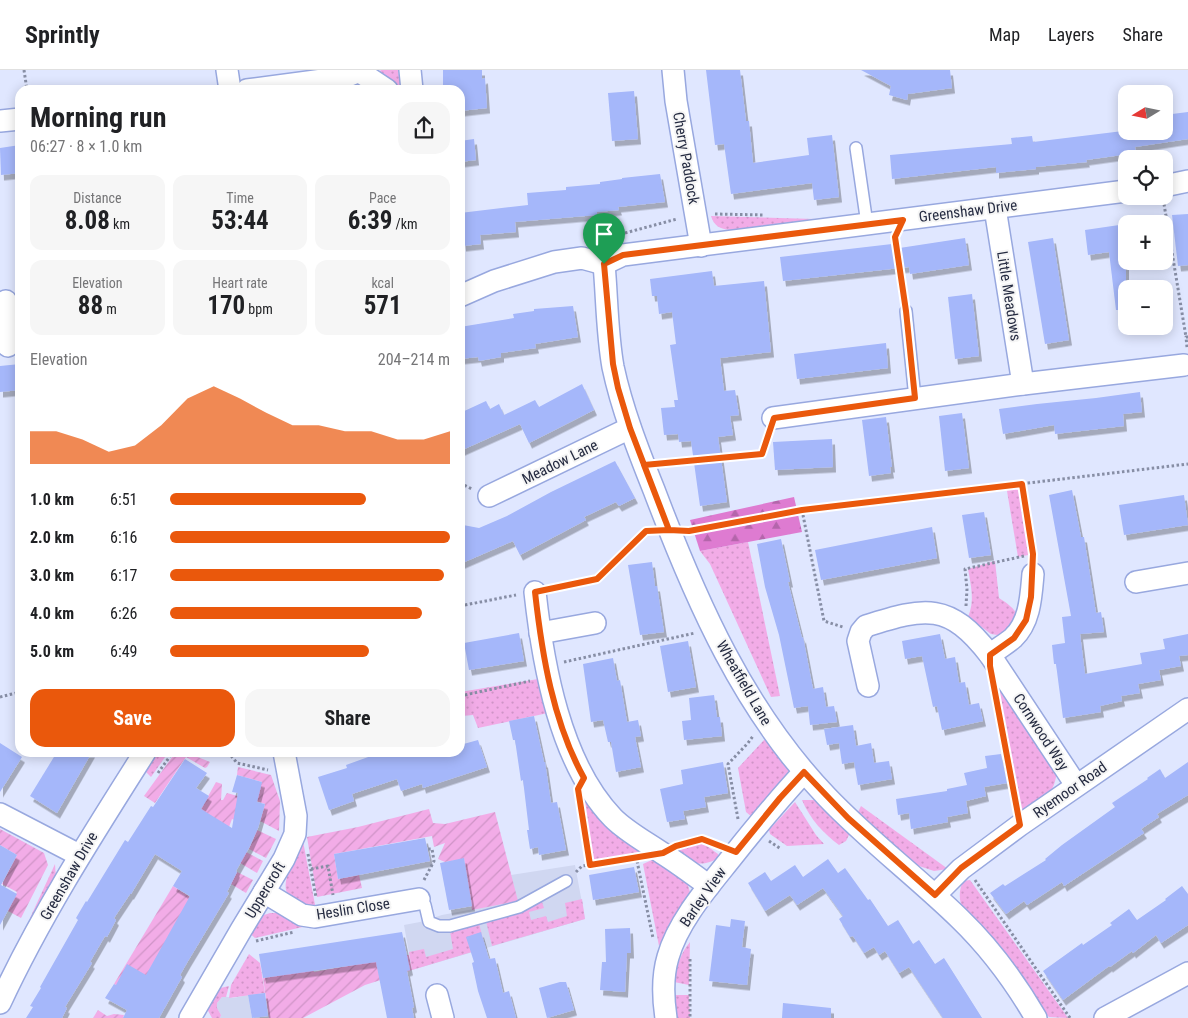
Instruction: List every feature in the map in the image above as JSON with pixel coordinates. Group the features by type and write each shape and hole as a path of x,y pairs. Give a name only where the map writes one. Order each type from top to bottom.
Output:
{"street":[{"path":"227,70 229,85"},
{"path":"410,70 412,85"},
{"name":"Cherry Paddock","path":"674,70 676,101 702,246"},
{"path":"285,85 345,77 361,71 380,85"},
{"path":"0,121 15,119"},
{"path":"1173,184 1188,182"},
{"name":"Greenshaw Drive","path":"604,264 623,255 1118,192"},
{"name":"Little Meadows","path":"995,208 1023,384"},
{"path":"465,294 494,281 554,262 582,258 604,264"},
{"name":"Wheatfield Lane","path":"604,264 613,364 630,428 669,530 712,629 742,685 773,734 804,772 848,818 961,920 1006,973 1036,1018"},
{"path":"4,315 8,346"},
{"path":"774,418 830,417 915,398 1023,384 1175,372"},
{"name":"Meadow Lane","path":"489,496 630,428"},
{"path":"990,655 1014,638 1026,620 1031,597 1033,564"},
{"path":"1136,582 1188,573"},
{"path":"535,592 547,671 560,721 576,763 592,793 614,818 637,837 709,886"},
{"name":"Cornwood Way","path":"860,632 866,626 916,613 940,613 958,622 974,635 990,655 1076,785"},
{"path":"540,632 595,623"},
{"path":"860,632 858,640 868,686"},
{"name":"Ryemoor Road","path":"935,895 957,872 1020,825 1188,709"},
{"name":"Greenshaw Drive","path":"0,1003 23,957 79,856 142,757"},
{"name":"Uppercroft","path":"192,1017 284,859 295,834 296,816 286,762"},
{"name":"Barley View","path":"664,1018 663,987 668,956 682,926 709,886 780,798 804,772"},
{"path":"0,814 79,856"},
{"name":"Heslin Close","path":"264,892 302,914 319,917 421,890"},
{"path":"1105,1018 1188,973"},
{"path":"437,995 443,1018"}],"lane":[{"path":"856,148 867,224"},
{"path":"906,311 915,398"},
{"path":"421,890 429,922 439,926 450,926 519,907 566,881"}],"path":[{"path":"24,70 27,85"},
{"path":"1164,205 1186,337"},
{"path":"903,220 895,237 906,311"},
{"path":"644,465 762,454 774,418"},
{"path":"465,605 597,579 646,531 689,531 802,510 1188,464"},
{"path":"958,622 966,605 965,570 995,561 1033,564 1022,484"},
{"path":"802,510 824,621 860,632"},
{"path":"465,695 547,671 712,629"},
{"path":"0,697 15,693"},
{"path":"995,694 1020,825"},
{"path":"756,731 748,743 728,764 738,820 782,849"},
{"path":"232,757 237,763 274,771 286,762"},
{"path":"581,808 590,865"},
{"path":"295,828 305,837 319,917"},
{"path":"663,853 676,846 702,839 736,852"},
{"path":"421,890 434,861 434,852 432,849 427,849"},
{"path":"566,881 582,866 636,858 655,950 668,956"},
{"path":"311,869 328,866 333,894"},
{"path":"957,872 974,878 1070,1018"},
{"path":"690,951 690,1018"}],"shaded area":[{"path":"381,70 398,70 400,85 395,85 378,73"},
{"path":"711,216 815,219 730,230 718,226"},
{"path":"1022,483 1033,554 1018,557 1006,485"},
{"path":"748,542 780,696 771,697 710,564 700,551"},
{"path":"995,561 999,598 1010,606 1018,616 1004,636 991,634 968,617 972,599 968,569"},
{"path":"538,679 548,713 478,728 473,715 465,716 465,691"},
{"path":"995,681 1057,772 1053,788 1046,798 1022,815"},
{"path":"764,740 772,740 788,766 788,778 752,817 746,812 738,768"},
{"path":"153,757 165,757 151,777 144,770"},
{"path":"172,757 186,757 155,803 144,796"},
{"path":"186,757 198,757 210,762 205,768"},
{"path":"238,767 271,775 280,801 279,831 260,821 265,804 253,800 262,782 237,775"},
{"path":"216,782 222,784 221,800 223,800 227,793 241,797 237,821 232,819 226,835 201,809"},
{"path":"580,786 644,856 589,865 578,789"},
{"path":"802,800 814,800 821,804 850,833 846,841 839,845 828,836 813,819"},
{"path":"795,802 824,844 787,846 770,834 769,830"},
{"path":"861,806 948,869 934,871 913,864 858,812"},
{"path":"429,809 433,823 445,824 495,812 518,901 472,910 464,859 445,862 438,859 445,843 434,847 432,836 334,854 338,879 359,875 362,888 317,897 307,837 358,827"},
{"path":"0,829 44,853 48,865 21,918 8,911 17,892 2,884 17,855 0,845"},
{"path":"257,830 276,839 266,858 249,849"},
{"path":"303,841 316,910 295,901 287,892 286,885 289,869"},
{"path":"696,843 704,844 718,854 719,858 701,864 693,862 678,851"},
{"path":"246,852 263,861 257,873 240,863"},
{"path":"654,859 687,882 692,899 683,911 678,910 659,946 643,864"},
{"path":"55,864 56,879 30,922 30,918"},
{"path":"575,865 585,919 412,970 404,925 442,915 517,901 511,875"},
{"path":"237,872 253,880 246,893 231,884"},
{"path":"970,880 1068,1018 1049,1017 1005,953 968,916 962,907 960,896 963,881"},
{"path":"173,886 190,897 136,996 114,984"},
{"path":"582,899 585,919 492,946 486,921 542,902 544,908 529,912 531,920 546,916 548,922 567,916 565,903"},
{"path":"279,913 307,926 255,938 247,931 261,916"},
{"path":"479,923 485,948 412,970 409,952 424,949 426,957 453,949 450,931"},
{"path":"690,942 689,985 674,982 679,961"},
{"path":"249,954 260,963 265,993 229,998 231,985"},
{"path":"409,955 412,970 365,985 303,1018 269,1018 263,978 310,970 314,972"},
{"path":"229,986 226,997 222,997 217,1003 217,1008 221,1015 220,1018 212,1018 206,1007 212,990"},
{"path":"248,995 252,1018 220,1018 221,1015 217,1008 217,1003 223,996 233,998"},
{"path":"674,995 689,995 690,1018 674,1018"},
{"path":"98,1010 107,1016 114,1014 124,1015 123,1018 93,1018"}],"green space":[{"path":"794,497 802,532 700,551 690,520"}],"building":[{"path":"443,70 482,70 482,79 485,78 487,108 465,110 465,85 443,85"},
{"path":"706,70 740,70 746,121 749,121 753,163 809,155 807,138 832,135 839,197 814,200 812,183 731,194 724,144 715,145"},
{"path":"861,70 950,70 952,88 908,94 907,100 889,95 891,86"},
{"path":"634,91 638,139 612,141 608,93"},
{"path":"1188,112 1188,139 1135,147 1136,150 1118,150 1118,156 1086,160 1087,162 1036,167 1036,169 996,173 996,167 892,179 890,155 1012,144 1011,138 1032,136 1033,142 1118,132 1118,140 1173,140 1173,114"},
{"path":"474,139 476,160 465,161 465,140"},
{"path":"15,146 15,174 1,175 0,148"},
{"path":"660,174 665,202 618,207 619,210 597,212 597,215 515,222 516,232 480,235 481,244 465,246 465,212 528,205 527,193 566,190 566,187 600,184 600,182"},
{"path":"1188,214 1188,265 1178,266 1172,215"},
{"path":"1118,225 1118,270 1126,270 1126,280 1118,280 1118,310 1116,310 1109,252 1088,255 1085,230"},
{"path":"965,238 969,265 910,274 909,267 783,281 780,257 892,244 893,249"},
{"path":"1053,238 1069,340 1045,344 1028,242"},
{"path":"712,271 714,286 764,281 771,352 720,358 724,391 735,390 739,415 730,416 733,435 718,437 727,502 700,506 691,441 679,442 678,434 664,435 661,408 675,407 674,400 678,400 670,345 676,344 672,312 659,314 657,296 652,296 650,279"},
{"path":"972,294 979,356 955,359 948,297"},
{"path":"573,306 578,337 535,344 536,348 501,353 501,357 479,361 478,357 465,358 465,326 514,318 513,314 534,311 534,309"},
{"path":"886,343 888,368 797,379 794,354"},
{"path":"15,364 15,390 0,392 0,366"},
{"path":"582,384 594,410 529,443 520,424 465,449 465,411 486,401 490,409 499,404 504,415 535,400 539,407"},
{"path":"1140,392 1142,412 1123,414 1124,426 1055,434 1054,425 1003,434 999,409"},
{"path":"962,413 969,468 945,471 939,416"},
{"path":"886,417 892,467 890,467 891,473 869,476 862,420"},
{"path":"832,439 833,467 775,470 773,442"},
{"path":"615,461 635,498 619,506 616,502 584,517 586,520 520,555 513,541 465,562 465,525 479,528 507,516"},
{"path":"1072,490 1081,537 1084,537 1096,613 1101,612 1104,632 1080,634 1085,674 1142,664 1140,653 1165,649 1163,639 1188,634 1188,655 1179,656 1181,666 1159,670 1161,680 1138,684 1140,693 1121,696 1122,701 1100,706 1101,712 1063,718 1052,645 1065,643 1062,617 1071,616 1049,495"},
{"path":"1184,495 1188,525 1124,535 1119,505"},
{"path":"984,512 991,555 969,558 962,515"},
{"path":"932,527 937,558 821,580 815,550"},
{"path":"781,539 790,582 788,582 803,637 813,689 823,687 826,707 834,706 837,722 810,725 808,706 794,708 779,635 765,587 757,544"},
{"path":"652,562 664,632 640,635 628,565"},
{"path":"519,633 524,661 469,670 465,643"},
{"path":"940,634 945,659 955,657 959,683 965,682 969,705 979,703 983,721 942,730 937,706 933,707 922,656 905,659 902,641"},
{"path":"688,641 696,687 668,692 660,646"},
{"path":"613,658 617,681 620,680 627,722 638,720 641,736 635,737 641,767 616,772 611,742 608,742 603,720 591,722 583,664"},
{"path":"714,695 717,717 720,717 722,736 684,740 682,721 691,720 689,698"},
{"path":"534,716 545,762 551,803 557,802 566,850 539,855 538,847 530,849 523,780 521,781 515,740 513,740 509,721"},
{"path":"853,725 856,746 871,743 874,763 889,761 892,779 858,785 854,762 842,764 839,743 827,745 824,729"},
{"path":"478,740 487,767 423,788 422,784 401,791 397,779 352,794 354,801 329,810 318,777 347,768 346,765 368,757 465,757 465,744"},
{"path":"0,743 15,753 15,757 22,757 0,792"},
{"path":"1001,754 1007,783 984,787 986,796 966,801 968,813 947,817 948,822 911,829 909,813 898,815 896,799 947,791 947,789 967,785 964,773 987,768 985,756"},
{"path":"54,757 89,757 57,813 30,796"},
{"path":"185,759 207,773 196,788 209,796 201,809 232,828 238,793 232,792 237,775 262,782 257,802 265,804 258,828 236,871 227,892 229,893 180,975 182,977 159,1018 123,1018 127,1010 105,998 114,984 116,985 127,964 146,975 190,896 173,886 182,871 155,854 114,918 116,920 65,1007 67,1008 62,1018 26,1018 33,1007 30,1006 78,920 76,918 86,901 125,840 128,842"},
{"path":"723,762 728,793 704,797 706,807 683,811 685,819 667,822 660,789 683,784 681,770"},
{"path":"1188,762 1188,795 1157,814 1159,817 1141,829 1144,833 1064,886 1062,882 1027,905 1024,901 1006,914 990,893 1003,884 1005,886 1046,860 1062,845 1115,807 1112,803 1160,769 1165,778"},
{"path":"425,838 430,861 338,879 334,854"},
{"path":"0,845 17,855 1,885 17,894 0,925"},
{"path":"464,858 472,906 449,910 440,863"},
{"path":"828,859 838,873 845,868 868,900 870,899 888,926 898,920 913,944 919,940 935,964 944,958 982,1018 943,1018 909,967 899,973 885,951 879,955 874,947 864,953 853,936 850,937 839,919 843,916 823,888 797,905 790,895 765,911 748,883 765,872 771,881 795,865 803,877"},
{"path":"634,867 639,892 593,900 589,875"},
{"path":"1182,886 1188,894 1188,925 1161,943 1156,935 1133,953 1132,951 1109,966 1063,1000 1043,971 1082,943 1083,945 1112,925 1110,923 1129,909 1137,920 1166,900"},
{"path":"731,919 745,921 742,947 751,949 747,985 709,981 716,925 730,927"},
{"path":"630,928 631,953 627,953 625,992 600,990 602,962 606,962 605,929"},
{"path":"402,932 410,970 407,971 414,1007 412,1008 414,1018 387,1018 376,962 263,978 259,954"},
{"path":"481,932 489,959 495,958 503,993 509,991 516,1018 487,1018 478,991 472,963 474,962 466,937"},
{"path":"566,982 574,1010 547,1018 539,988"},
{"path":"265,993 268,1016 252,1018 248,995"},
{"path":"783,1003 831,1008 831,1018 782,1018"}],"route":[{"path":"604,264 613,364 618,388 630,428 644,465 669,530 646,531 597,579 535,592 548,677 560,721 576,763 584,778 578,789 590,865 663,853 676,846 702,839 736,852 804,772 848,818 935,895 961,868 1020,825 990,666 990,655 1014,638 1026,620 1031,597 1033,554 1022,484 802,510 689,531 669,530 644,465 762,454 774,418 915,398 906,311 895,237 903,220 623,255 604,264"}]}
